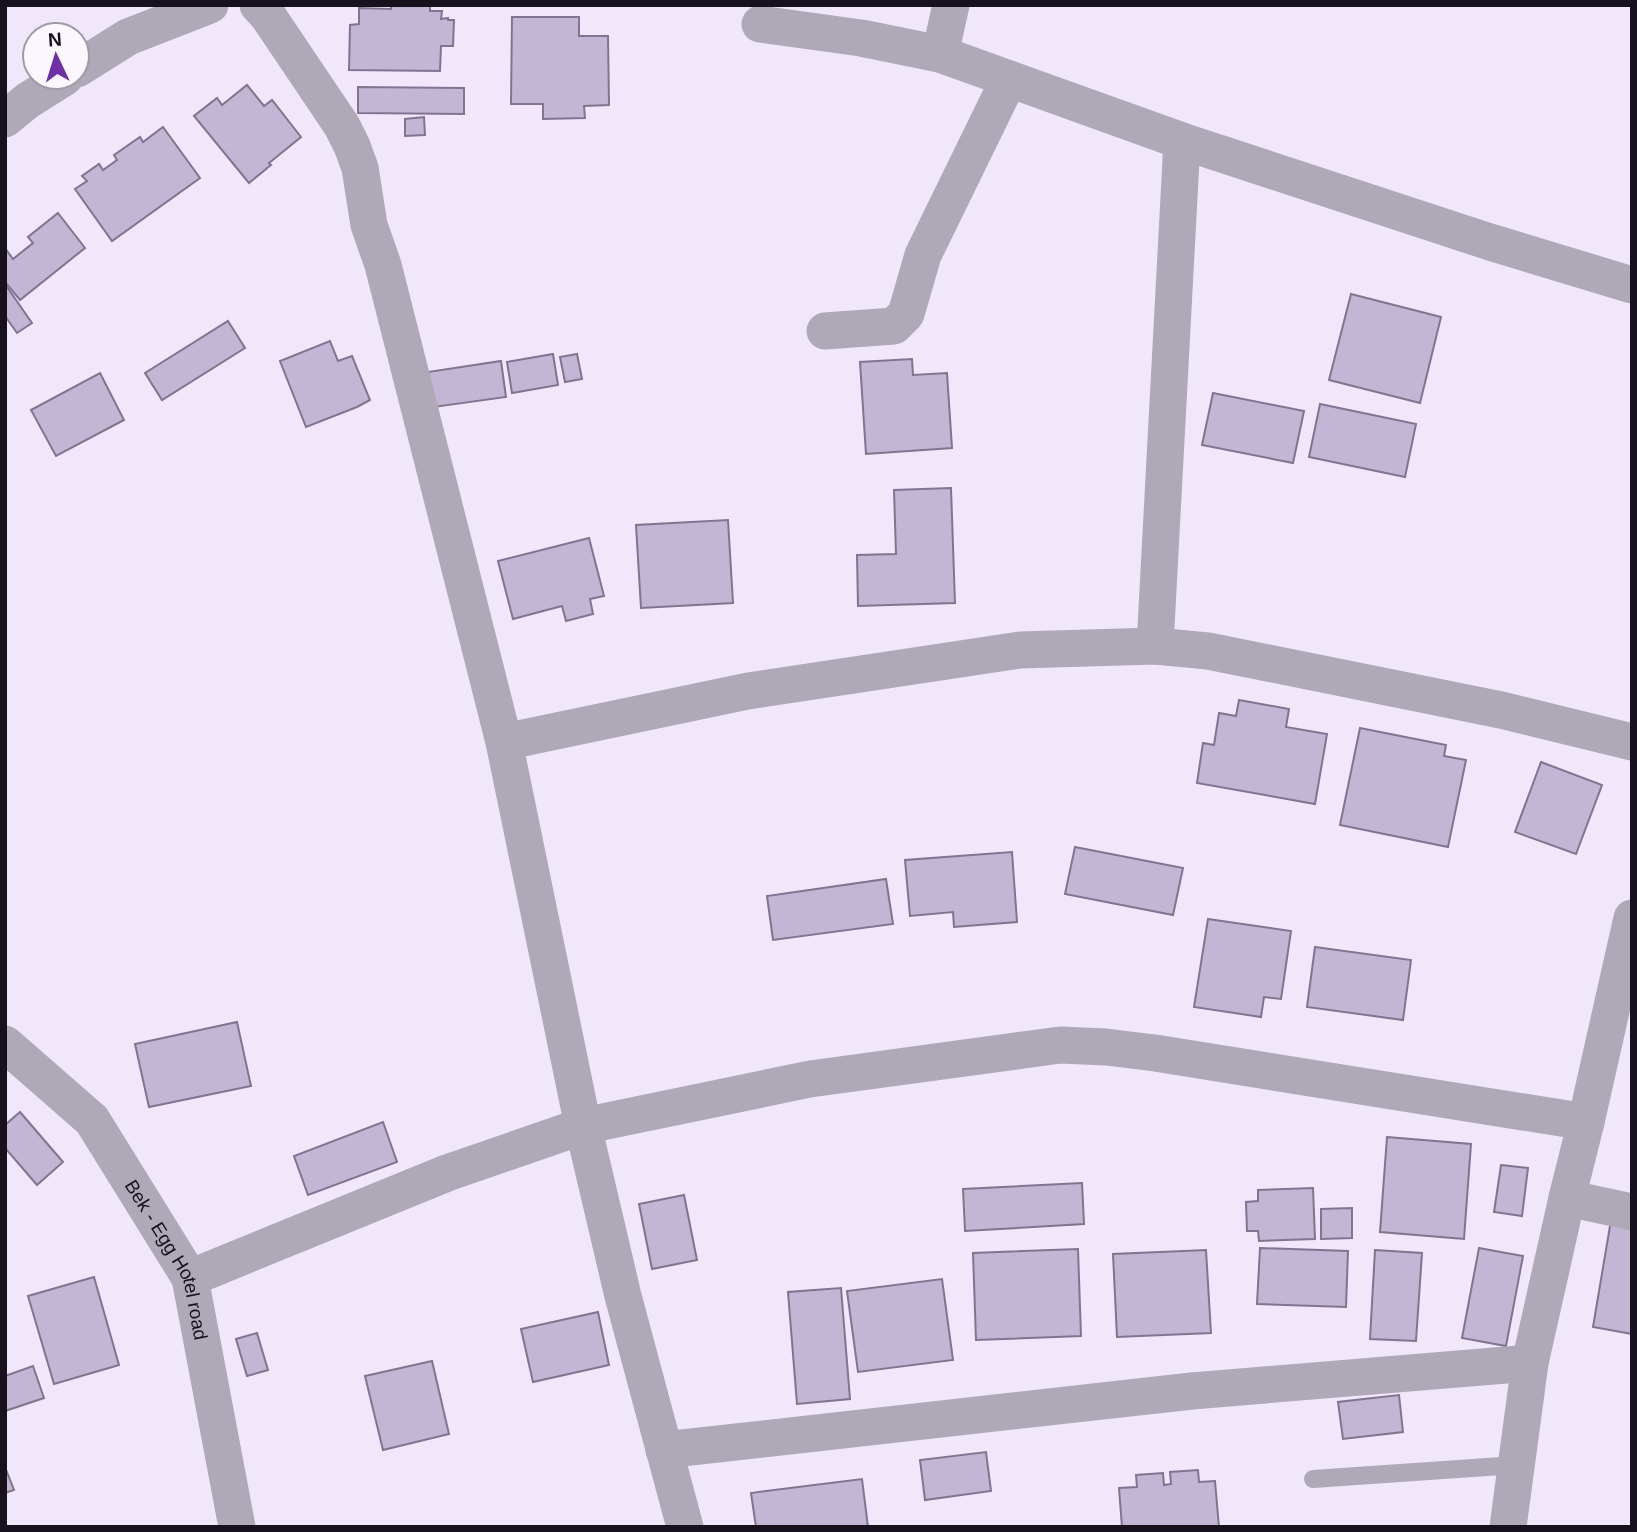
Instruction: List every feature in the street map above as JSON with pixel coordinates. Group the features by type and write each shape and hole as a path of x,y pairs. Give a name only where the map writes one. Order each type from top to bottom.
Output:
{"street":[{"path":"91,60 128,37 211,5"},
{"path":"258,5 342,125 360,168 369,225 383,265 505,742 583,1126 623,1296 685,1527"},
{"path":"940,54 951,5"},
{"path":"760,24 860,38 940,54 1182,141 1490,242 1632,285"},
{"path":"825,331 894,326 906,314 923,255 1009,79"},
{"path":"5,119 43,91"},
{"path":"1155,646 1182,141"},
{"path":"505,742 748,691 1020,650 1155,646 1208,651 1501,709 1632,742"},
{"path":"1508,1527 1530,1363 1632,918"},
{"name":"Bek - Egg Hotel road","path":"5,1044 92,1120 190,1278 237,1527"},
{"path":"190,1278 447,1173 583,1126 810,1079 1060,1045 1155,1053 1587,1122"},
{"path":"1567,1198 1632,1212"},
{"path":"664,1450 1192,1391 1530,1363"}],"lane":[{"path":"1313,1479 1516,1465"}],"building":[{"path":"391,5 430,5 430,11 442,11 441,19 454,20 453,46 441,46 440,71 349,70 350,25 359,24 359,8 391,9"},
{"path":"512,17 579,17 579,36 608,36 609,105 584,106 585,118 543,119 543,104 511,104"},
{"path":"247,85 264,106 272,100 301,137 249,183 194,116 217,98 222,105"},
{"path":"358,87 464,88 464,114 358,113"},
{"path":"424,117 425,135 405,136 405,119"},
{"path":"163,127 200,178 112,241 75,189 87,181 82,176 99,164 103,170 117,160 114,155 140,137 143,142"},
{"path":"58,213 85,248 20,300 5,282 5,248 13,259 33,243 28,237"},
{"path":"7,287 32,323 17,333 5,316"},
{"path":"1351,294 1441,317 1420,403 1329,380"},
{"path":"228,321 245,348 162,400 145,373"},
{"path":"330,341 338,361 352,356 370,400 306,427 280,361"},
{"path":"553,354 558,385 512,393 507,362"},
{"path":"577,354 582,379 565,382 560,357"},
{"path":"912,359 913,375 947,373 952,448 866,454 860,362"},
{"path":"501,361 506,397 434,407 428,372"},
{"path":"100,373 124,420 56,456 31,410"},
{"path":"1213,393 1304,411 1293,463 1202,445"},
{"path":"1320,404 1416,424 1405,477 1309,457"},
{"path":"951,488 955,603 858,606 857,555 896,554 894,490"},
{"path":"728,520 733,603 641,608 636,525"},
{"path":"589,538 604,596 590,599 593,614 566,621 562,606 513,619 498,561"},
{"path":"1239,700 1289,709 1286,727 1327,734 1315,804 1197,783 1203,743 1214,745 1219,713 1236,716"},
{"path":"1360,728 1446,745 1444,756 1466,760 1448,847 1340,825"},
{"path":"1541,762 1602,785 1576,854 1515,832"},
{"path":"1075,847 1183,868 1173,915 1065,894"},
{"path":"1012,852 1017,922 954,927 953,912 910,916 905,860"},
{"path":"886,879 893,924 773,940 767,896"},
{"path":"1208,919 1291,931 1281,999 1264,997 1261,1017 1194,1007"},
{"path":"1315,947 1411,960 1403,1020 1307,1007"},
{"path":"237,1022 251,1086 149,1107 135,1044"},
{"path":"20,1112 63,1162 37,1185 5,1148 5,1125"},
{"path":"383,1122 397,1162 308,1195 294,1156"},
{"path":"1387,1137 1471,1144 1464,1239 1380,1232"},
{"path":"1501,1165 1528,1168 1522,1216 1494,1212"},
{"path":"1082,1183 1084,1224 965,1231 963,1189"},
{"path":"1313,1188 1315,1239 1259,1241 1258,1231 1247,1231 1246,1202 1258,1201 1258,1190"},
{"path":"684,1195 697,1260 652,1269 639,1204"},
{"path":"1352,1208 1352,1238 1321,1239 1321,1209"},
{"path":"1611,1220 1632,1224 1632,1334 1593,1327"},
{"path":"1260,1248 1348,1251 1346,1307 1257,1304"},
{"path":"1479,1248 1523,1256 1506,1346 1462,1338"},
{"path":"1078,1249 1081,1336 976,1340 973,1253"},
{"path":"1206,1250 1211,1333 1117,1337 1113,1254"},
{"path":"1375,1250 1422,1253 1416,1341 1370,1339"},
{"path":"94,1277 119,1365 54,1384 28,1296"},
{"path":"942,1279 953,1360 858,1372 847,1291"},
{"path":"841,1288 850,1399 797,1404 788,1292"},
{"path":"598,1312 609,1365 533,1382 521,1329"},
{"path":"257,1333 268,1370 247,1376 236,1339"},
{"path":"432,1361 449,1434 383,1450 365,1376"},
{"path":"33,1366 44,1398 5,1411 5,1376"},
{"path":"1399,1395 1403,1432 1343,1439 1338,1402"},
{"path":"986,1452 991,1491 925,1500 920,1460"},
{"path":"5,1467 14,1490 5,1493"},
{"path":"1198,1470 1199,1482 1215,1481 1219,1527 1122,1527 1119,1488 1137,1487 1136,1475 1163,1473 1164,1485 1171,1484 1170,1472"},
{"path":"862,1479 868,1527 756,1527 751,1493"}]}
